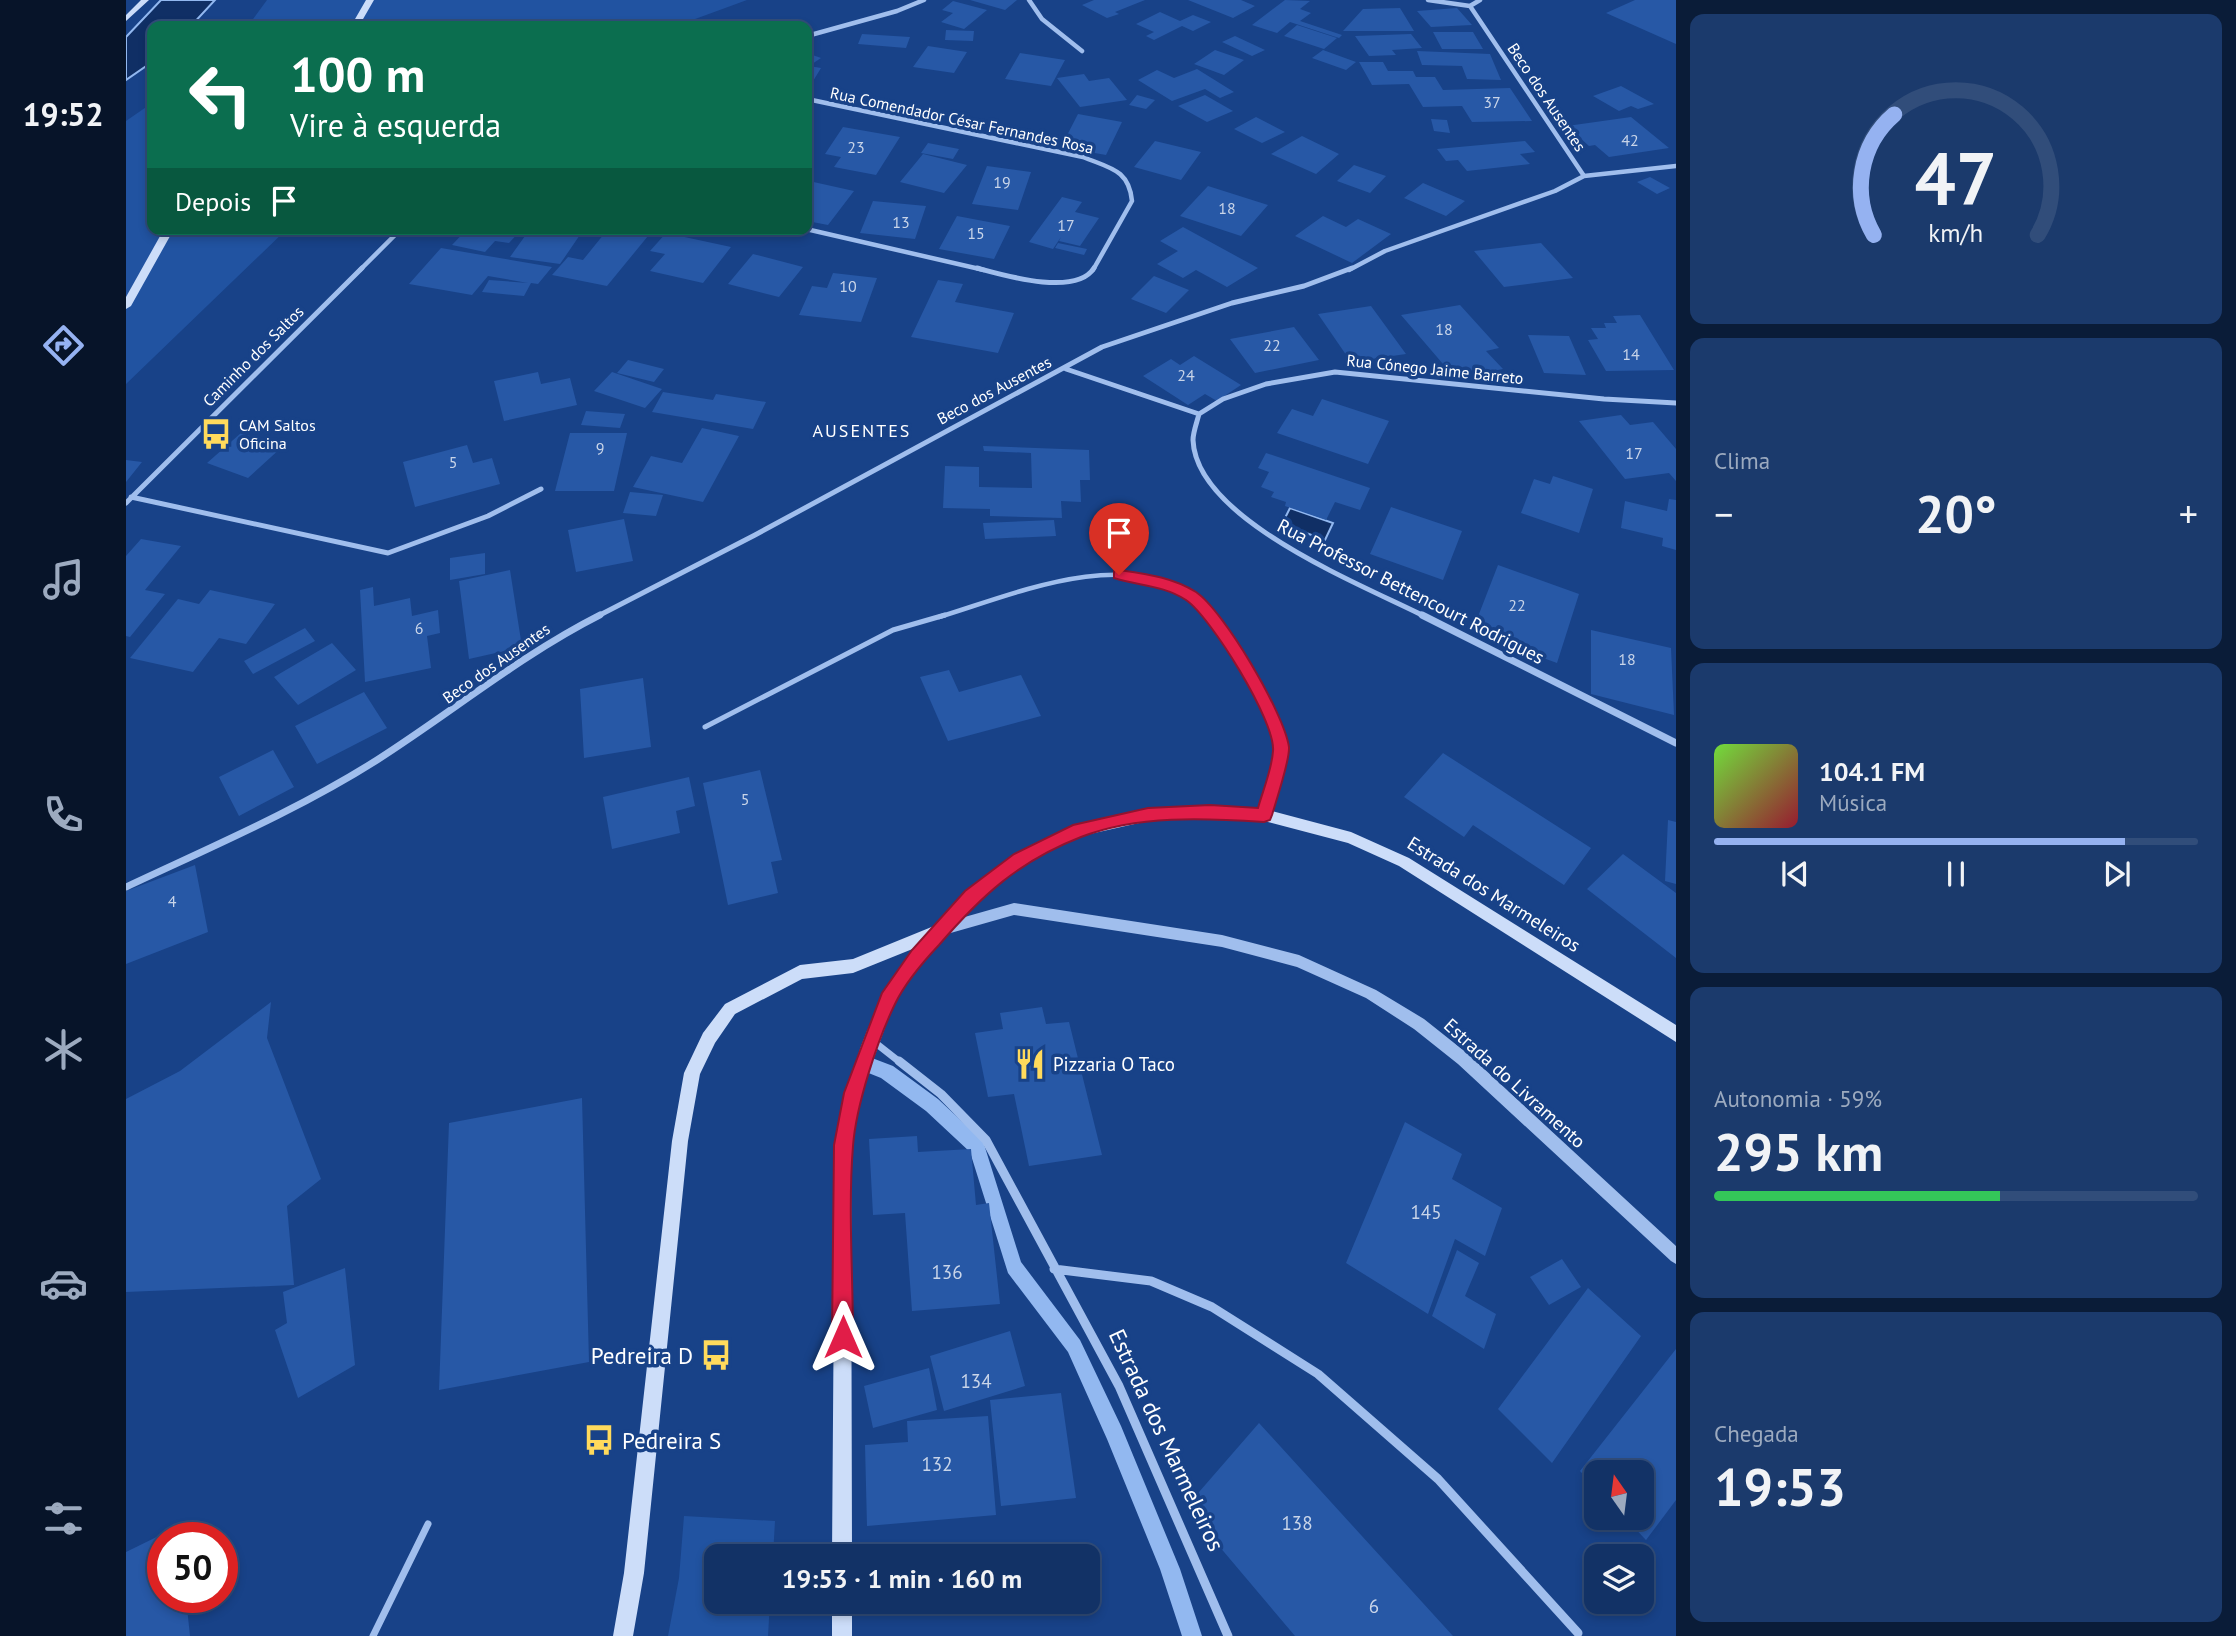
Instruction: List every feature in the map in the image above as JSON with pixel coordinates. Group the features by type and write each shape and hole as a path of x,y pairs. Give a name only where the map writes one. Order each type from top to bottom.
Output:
{"main road":[{"path":"126,19 145,0"},
{"path":"358,21 370,0"},
{"path":"126,306 166,235"},
{"name":"Estrada dos Marmeleiros","path":"842,1544 844,1145 853,1093 888,999 940,930 971,896 1020,859 1079,830 1148,814 1210,812 1264,815 1351,838 1404,862 1676,1034"},
{"path":"623,1636 634,1573 680,1141 692,1073 709,1038 730,1009 800,972 853,965 940,930"},
{"path":"842,1614 842,1636"}],"street":[{"path":"812,35 897,11 924,0"},
{"path":"1029,0 1042,19 1082,51"},
{"path":"1428,0 1470,6 1480,0"},
{"name":"Beco dos Ausentes","path":"126,887 279,814 375,761 474,696 555,638 755,535 1066,369 1102,347 1232,303 1325,278 1385,251 1555,191 1584,176 1470,6"},
{"name":"Rua Comendador César Fernandes Rosa","path":"812,100 1083,157 1124,174 1131,189 1132,201 1091,273 1067,284 1014,277 812,230"},
{"path":"1584,176 1676,166"},
{"name":"Caminho dos Saltos","path":"128,500 395,235"},
{"path":"1066,369 1199,414"},
{"name":"Rua Cónego Jaime Barreto","path":"1199,414 1223,399 1266,384 1335,372 1676,403"},
{"name":"Rua Professor Bettencourt Rodrigues","path":"1199,414 1193,439 1206,481 1230,509 1274,540 1676,743"},
{"path":"128,500 388,553 488,516 541,489"},
{"name":"Estrada do Livramento","path":"940,930 1014,909 1222,941 1299,961 1371,994 1428,1031 1463,1059 1676,1256"},
{"name":"Estrada dos Marmeleiros","path":"873,1041 942,1094 986,1140 1119,1386 1228,1636"},
{"path":"1054,1269 1152,1281 1212,1307 1318,1374 1438,1479 1578,1633"}],"lane":[{"path":"705,727 893,630 1014,595 1100,574 1138,576 1160,581 1192,597 1238,651 1268,712 1281,749 1264,815"},
{"path":"373,1636 428,1524"}],"shaded area":[{"path":"161,0 215,0 196,21 147,21 147,65 126,80 126,37"},
{"path":"267,0 747,0 690,21 252,21"},
{"path":"147,106 147,235 281,235 126,384 126,121"},
{"path":"1290,508 1333,523 1325,540 1282,524"},
{"path":"684,1516 775,1521 774,1544 704,1544 704,1614 769,1614 768,1636 668,1636 679,1578"}],"building":[{"path":"970,0 1017,0 1005,10"},
{"path":"1094,0 1145,0 1107,18 1082,5"},
{"path":"1188,0 1241,0 1255,6 1233,18"},
{"path":"1285,0 1310,1 1300,9 1311,13 1300,21 1342,35 1339,38 1290,22 1277,33 1252,25"},
{"path":"1635,0 1676,0 1676,44 1606,13"},
{"path":"953,1 987,10 964,29 941,22 953,13 942,10"},
{"path":"1400,8 1414,31 1343,31 1363,9"},
{"path":"1457,8 1472,25 1431,27 1417,11"},
{"path":"1160,12 1180,21 1193,15 1211,22 1193,31 1182,26 1154,40 1146,36 1154,32 1136,24"},
{"path":"1297,25 1337,38 1324,49 1284,36"},
{"path":"946,30 974,31 973,41 945,40"},
{"path":"1433,32 1473,32 1483,49 1442,49"},
{"path":"862,34 910,37 906,48 858,44"},
{"path":"1411,34 1422,48 1392,50 1396,55 1369,56 1355,36"},
{"path":"1235,36 1265,50 1252,56 1222,42"},
{"path":"928,46 967,52 954,73 913,67"},
{"path":"1215,50 1244,60 1224,75 1194,64"},
{"path":"1323,50 1356,62 1346,70 1312,58"},
{"path":"1417,51 1490,54 1501,80 1467,79 1462,66 1422,65"},
{"path":"1020,53 1065,60 1051,86 1005,79"},
{"path":"812,55 821,58 812,64"},
{"path":"1359,62 1383,62 1388,71 1413,71 1416,77 1435,77 1443,90 1510,88 1532,121 1472,122 1462,106 1423,107 1409,84 1372,85"},
{"path":"812,66 821,68 812,83"},
{"path":"1197,69 1234,92 1220,98 1205,89 1172,101 1138,80 1157,70 1174,78"},
{"path":"1084,74 1089,81 1109,78 1127,100 1080,107 1057,78"},
{"path":"1621,86 1654,104 1638,109 1631,106 1619,111 1593,96"},
{"path":"1137,95 1155,100 1146,109 1129,105"},
{"path":"1205,95 1233,111 1207,122 1178,106"},
{"path":"1078,114 1122,122 1106,155 1061,147"},
{"path":"1256,117 1285,132 1262,143 1234,129"},
{"path":"1631,117 1669,148 1609,157 1595,145 1589,146 1567,126"},
{"path":"1431,119 1447,120 1450,133 1434,131"},
{"path":"843,127 900,137 876,175 834,167 841,157 825,154"},
{"path":"1302,136 1339,154 1316,174 1271,154"},
{"path":"1155,141 1201,152 1181,180 1134,167"},
{"path":"1525,141 1535,152 1520,154 1530,164 1467,171 1458,160 1446,161 1437,149"},
{"path":"928,143 959,149 953,159 921,153"},
{"path":"923,154 967,165 944,193 900,182"},
{"path":"1354,165 1386,176 1370,193 1337,181"},
{"path":"987,166 1031,172 1018,210 972,204"},
{"path":"1650,177 1670,188 1657,194 1637,182"},
{"path":"812,182 854,191 828,225 812,222"},
{"path":"1423,183 1465,201 1446,216 1404,198"},
{"path":"1208,186 1268,205 1241,236 1180,216"},
{"path":"1062,197 1082,202 1075,212 1099,218 1080,246 1059,241 1061,237 1053,249 1029,242"},
{"path":"873,201 926,206 915,239 860,233"},
{"path":"957,216 1010,226 994,259 939,249"},
{"path":"1323,216 1346,227 1358,219 1391,234 1352,263 1295,236"},
{"path":"1183,227 1258,268 1227,287 1196,270 1183,278 1157,264 1178,251 1160,241"},
{"path":"461,235 516,235 509,243 495,241 485,252 452,245"},
{"path":"526,235 580,235 560,264 510,257"},
{"path":"603,235 648,236 607,286 552,275 568,257 583,260"},
{"path":"664,235 731,247 703,283 650,271 665,254 650,251"},
{"path":"1058,243 1087,249 1084,255 1055,248"},
{"path":"1541,243 1573,278 1504,287 1474,251"},
{"path":"441,248 552,267 538,284 531,283 524,296 482,292 489,280 528,283 488,276 472,295 409,284"},
{"path":"753,254 803,267 779,297 728,284"},
{"path":"833,273 877,278 861,322 799,315 812,286 827,288"},
{"path":"1154,276 1189,290 1166,313 1131,299"},
{"path":"938,280 963,284 955,302 1014,313 998,353 911,337"},
{"path":"1460,305 1499,348 1486,351 1503,369 1455,378 1401,315"},
{"path":"1371,306 1406,354 1351,362 1318,314"},
{"path":"1640,315 1674,370 1606,371 1588,340 1598,339 1591,328 1606,328 1604,323 1617,323 1613,316"},
{"path":"1294,327 1319,360 1255,373 1230,339"},
{"path":"1528,335 1569,336 1586,375 1544,373"},
{"path":"1194,356 1241,385 1217,401 1205,394 1188,405 1143,376 1171,359 1180,365"},
{"path":"628,360 664,369 654,382 617,373"},
{"path":"538,372 541,384 570,378 577,405 504,421 494,381"},
{"path":"612,372 662,389 645,408 594,391"},
{"path":"663,392 713,400 716,394 766,402 753,429 652,412"},
{"path":"1322,399 1389,421 1368,464 1277,433 1292,409 1313,416"},
{"path":"586,411 625,414 620,428 581,425"},
{"path":"1621,415 1630,425 1653,422 1676,449 1676,481 1669,473 1625,479 1579,421"},
{"path":"702,428 739,436 703,502 633,487 651,456 682,463"},
{"path":"241,433 282,447 248,478 207,463"},
{"path":"570,433 627,433 614,491 555,491"},
{"path":"467,445 473,463 492,458 500,484 415,507 403,462"},
{"path":"983,446 1089,450 1090,480 1080,480 1081,502 1061,501 1062,518 990,516 990,509 943,508 945,466 979,467 979,487 1032,488 1031,453 984,451"},
{"path":"1266,453 1370,488 1360,510 1335,502 1326,520 1285,506 1286,502 1271,497 1274,492 1261,487 1269,472 1258,468"},
{"path":"126,460 142,462 126,482"},
{"path":"1553,476 1593,489 1579,533 1521,513 1534,479 1550,484"},
{"path":"630,492 663,495 656,516 623,513"},
{"path":"1669,499 1676,500 1676,550 1662,546 1663,538 1621,528 1625,501 1667,511"},
{"path":"1391,507 1462,531 1443,580 1370,554"},
{"path":"624,519 633,561 576,572 568,530"},
{"path":"1054,520 1056,536 985,539 983,523"},
{"path":"141,539 181,546 145,590 165,594 130,637 126,636 126,556"},
{"path":"485,553 485,574 450,580 450,558"},
{"path":"1498,565 1579,594 1557,663 1472,632"},
{"path":"510,570 522,647 469,659 459,581"},
{"path":"373,587 374,606 410,598 412,616 438,610 440,633 427,636 431,668 365,682 360,590"},
{"path":"210,590 275,604 246,644 219,638 193,672 130,658 178,599 199,604"},
{"path":"305,628 315,641 253,674 244,661"},
{"path":"1591,630 1671,648 1674,715 1591,694"},
{"path":"332,643 356,670 298,705 274,677"},
{"path":"949,670 959,692 1021,675 1041,716 948,741 920,677"},
{"path":"643,678 651,747 584,758 580,689"},
{"path":"364,692 387,728 317,764 295,726"},
{"path":"273,750 294,787 239,816 219,777"},
{"path":"1443,753 1591,848 1564,885 1473,825 1464,837 1404,797"},
{"path":"760,770 782,860 771,862 778,893 728,905 703,783"},
{"path":"689,777 695,806 676,811 680,833 612,849 603,797"},
{"path":"1668,820 1676,822 1676,884 1665,881"},
{"path":"1623,854 1676,893 1676,958 1587,889"},
{"path":"195,865 208,932 126,964 126,891"},
{"path":"271,1002 267,1038 321,1179 287,1206 294,1285 126,1292 126,1099 180,1071"},
{"name":"Pizzaria O Taco","path":"1042,1007 1046,1024 1069,1022 1102,1155 1029,1166 1014,1094 988,1097 975,1033 1003,1029 1000,1013"},
{"path":"582,1098 589,1362 439,1390 449,1123"},
{"path":"1405,1122 1462,1154 1452,1179 1502,1208 1485,1256 1455,1239 1428,1314 1346,1263"},
{"path":"917,1136 918,1152 971,1149 976,1205 989,1203 1000,1304 912,1311 905,1213 873,1215 869,1139"},
{"path":"1457,1250 1479,1263 1465,1296 1496,1314 1484,1349 1432,1316"},
{"path":"1562,1259 1581,1287 1549,1305 1530,1277"},
{"path":"345,1268 355,1365 298,1398 275,1330 287,1323 283,1292"},
{"path":"1588,1288 1641,1336 1552,1463 1498,1409"},
{"path":"1010,1331 1025,1386 944,1411 930,1356"},
{"path":"1676,1349 1676,1500 1654,1529 1654,1460 1589,1460"},
{"path":"929,1368 937,1410 873,1428 864,1386"},
{"path":"1061,1393 1076,1498 1001,1506 990,1400"},
{"path":"988,1416 996,1515 867,1526 865,1445 908,1442 907,1421"},
{"path":"1259,1423 1453,1636 1295,1636 1186,1507"},
{"path":"1636,1530 1654,1530 1646,1540"},
{"path":"147,1542 147,1613 188,1613 190,1636 126,1636 126,1552"}],"waterway":[{"path":"872,1066 887,1072 932,1105 977,1147 1014,1267 1074,1346 1114,1433 1170,1569 1192,1636"}],"place":[{"name":"CAM Saltos Oficina","path":"216,434"},
{"name":"Pizzaria O Taco","path":"1030,1064"},
{"name":"Pedreira D","path":"716,1355"},
{"name":"Pedreira S","path":"599,1440"}],"district":[{"name":"AUSENTES","path":"862,430"}],"route":[{"path":"843,1337 844,1145 853,1093 888,999 918,956 971,896 1020,859 1079,830 1148,814 1210,812 1264,815 1281,749 1268,712 1238,651 1192,597 1160,581 1119,575"}]}
